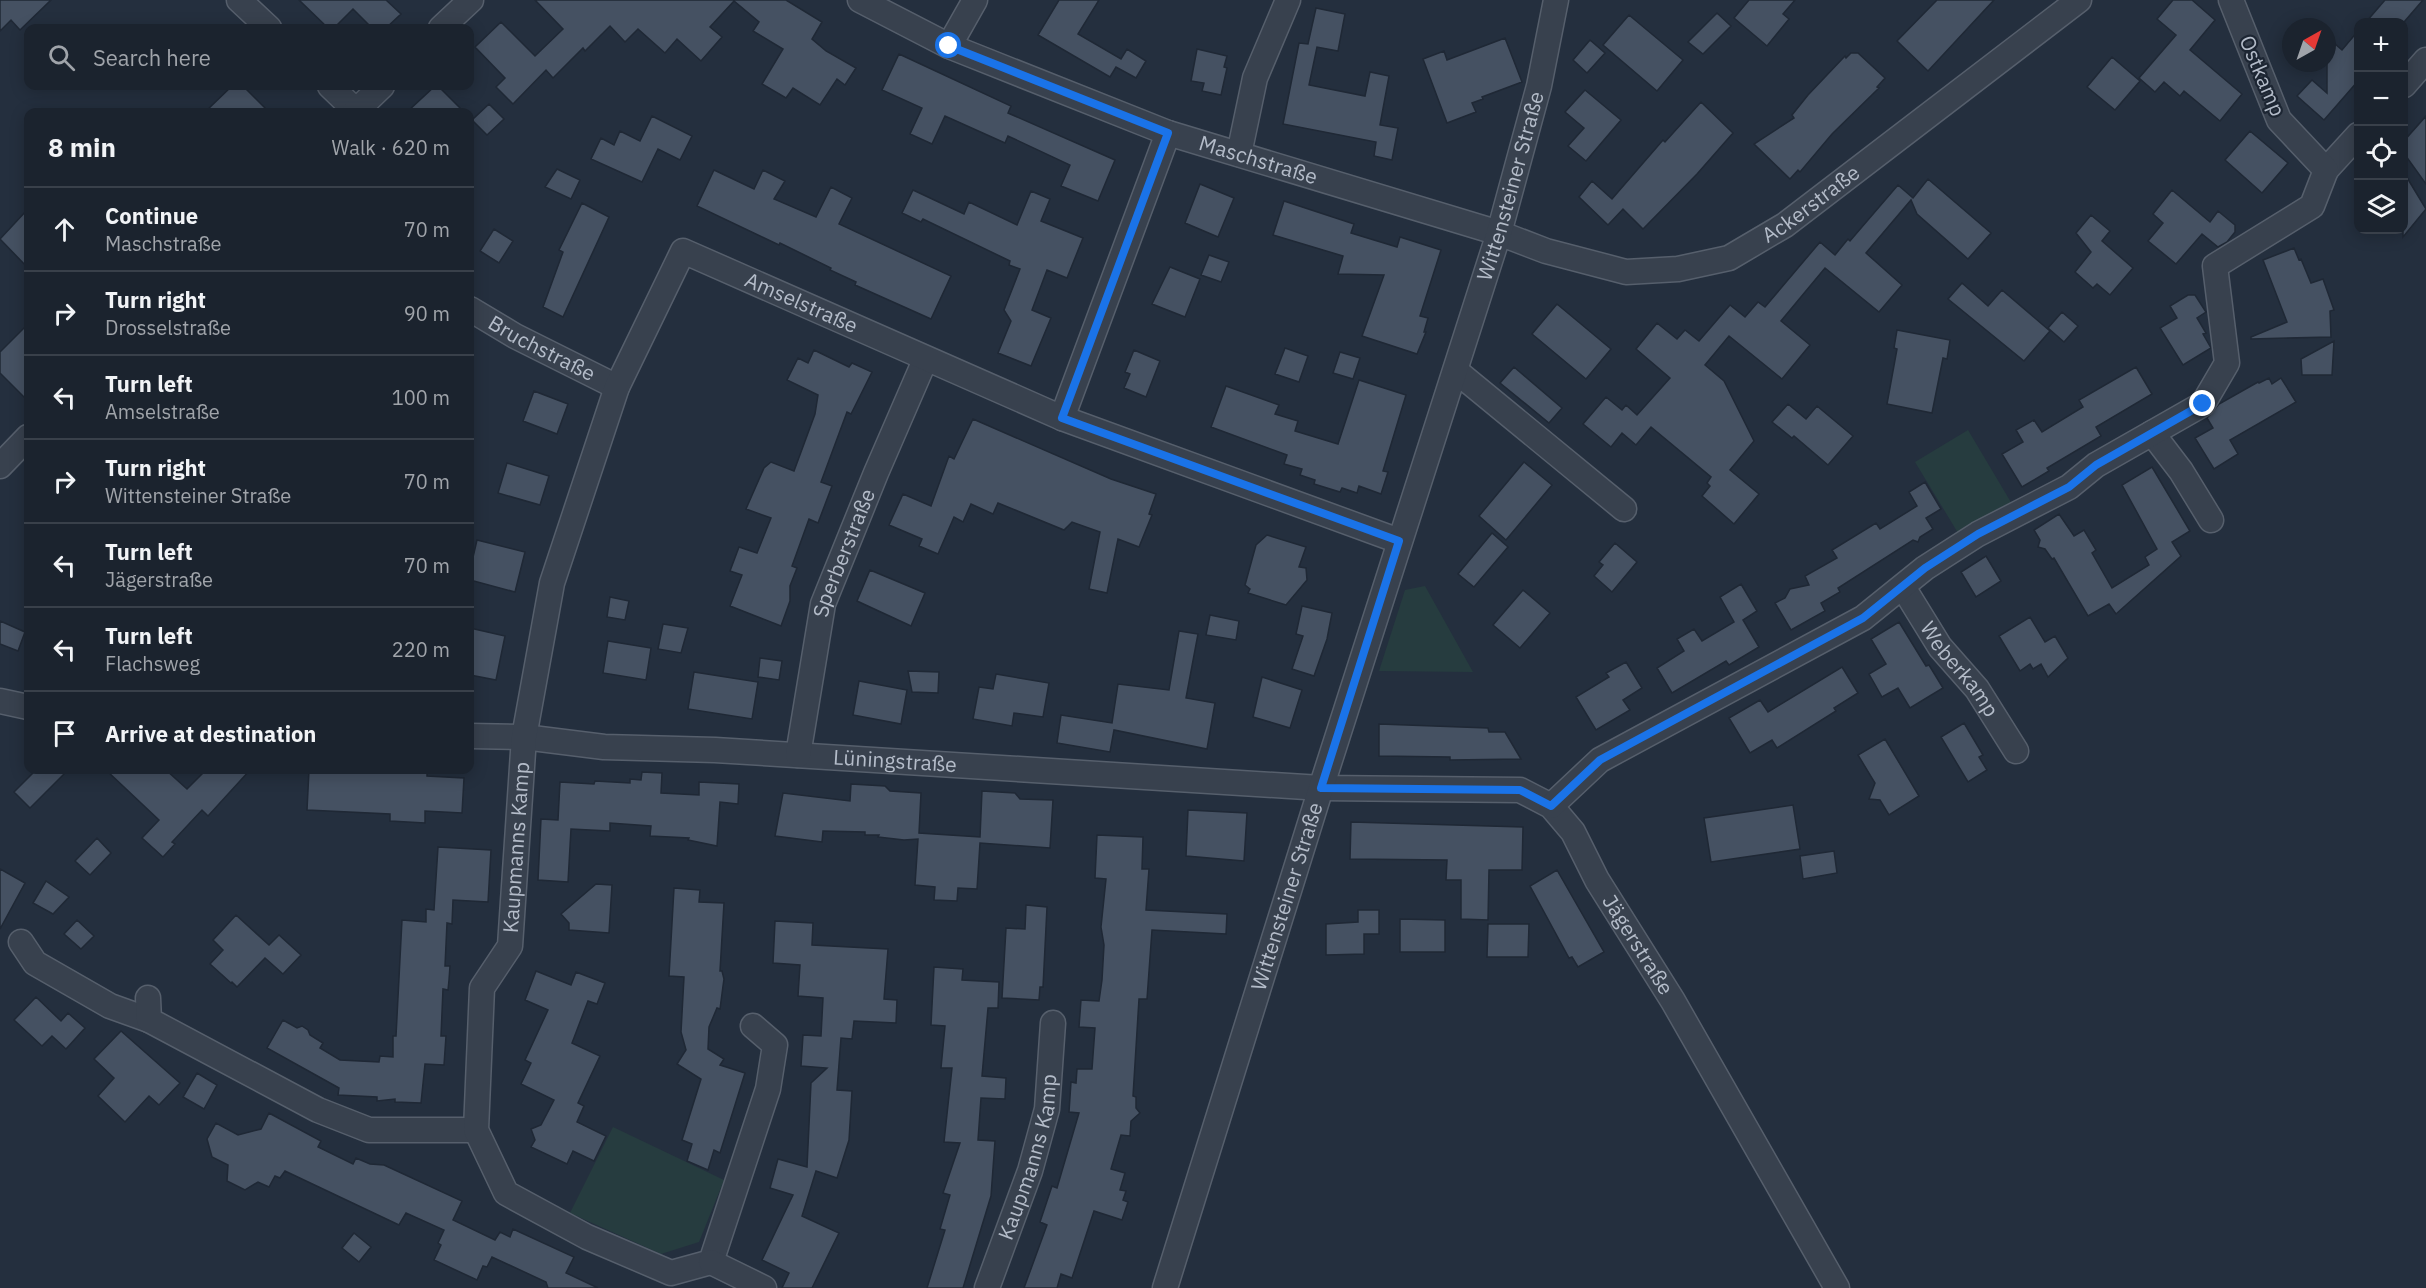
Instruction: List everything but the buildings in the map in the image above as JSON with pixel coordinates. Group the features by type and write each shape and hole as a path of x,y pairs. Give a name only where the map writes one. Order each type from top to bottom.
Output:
{"street":[{"path":"239,0 266,24"},
{"path":"445,24 471,0"},
{"name":"Maschstraße","path":"860,0 949,46 1168,133 1499,233"},
{"path":"949,46 975,0"},
{"path":"1239,154 1255,78 1288,0"},
{"name":"Wittensteiner Straße","path":"1165,1288 1399,541 1499,233 1539,86 1556,0"},
{"name":"Ackerstraße","path":"1499,233 1546,251 1626,272 1678,269 1729,258 1785,225 2079,0"},
{"name":"Ostkamp","path":"2231,0 2279,120 2326,170"},
{"path":"2408,80 2426,60"},
{"path":"334,90 351,108"},
{"path":"359,108 378,90"},
{"path":"1062,418 1168,133"},
{"path":"1551,806 1600,760 1863,618 1925,568 1978,534 2069,487 2096,465 2203,404 2228,363 2215,266 2313,206 2326,170 2354,139"},
{"name":"Amselstraße","path":"524,737 552,583 617,387 683,251 925,360 1062,418 1399,541"},
{"name":"Bruchstraße","path":"474,311 515,336 617,387"},
{"name":"Sperberstraße","path":"798,755 823,604 925,360"},
{"path":"1456,371 1624,509"},
{"path":"2151,433 2181,471 2211,520"},
{"path":"0,466 24,441"},
{"name":"Weberkamp","path":"1903,587 1940,647 1977,689 2016,751"},
{"path":"0,701 24,706"},
{"name":"Lüningstraße","path":"474,736 524,737 604,747 715,750 1321,788"},
{"name":"Kaupmanns Kamp","path":"524,737 510,946 482,988 476,1130 506,1193 587,1237 670,1273 711,1262"},
{"name":"Jägerstraße","path":"1321,788 1520,790 1551,806 1573,832 1598,879 1673,1001 1837,1288"},
{"path":"21,942 35,963 110,1006 149,1009 318,1110 369,1130 476,1130"},
{"name":"Kaupmanns Kamp","path":"987,1288 1030,1171 1047,1109 1053,1023"},
{"path":"753,1026 775,1045 768,1089 711,1262 764,1288"}],"green space":[{"path":"1968,430 2012,504 1958,533 1915,462"},
{"path":"1425,586 1473,672 1379,671 1405,590"},
{"path":"613,1127 724,1180 699,1242 661,1254 570,1213"}],"route":[{"path":"949,46 1168,133 1062,418 1399,541 1321,788 1520,790 1551,806 1600,760 1863,618 1925,568 1978,534 2069,487 2096,465 2203,404"}]}
